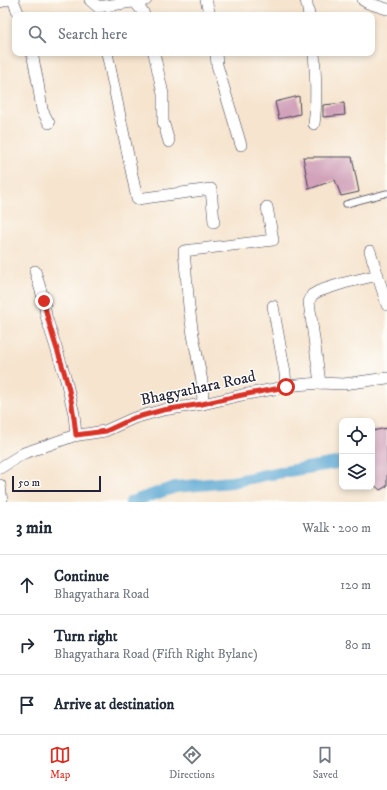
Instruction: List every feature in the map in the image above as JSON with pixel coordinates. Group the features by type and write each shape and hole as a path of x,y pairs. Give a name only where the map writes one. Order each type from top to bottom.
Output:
{"street":[{"path":"0,2 6,0"},
{"path":"13,0 18,12"},
{"path":"206,0 209,12"},
{"path":"306,0 308,12"},
{"path":"363,0 387,10"},
{"path":"96,7 141,1 143,12"},
{"path":"33,56 42,110 49,123"},
{"path":"108,56 137,199 211,189 214,222"},
{"path":"155,56 163,94 163,121 169,142"},
{"path":"216,56 217,65 241,145"},
{"path":"314,56 316,112 314,124"},
{"path":"202,404 202,381 192,328 184,251 273,240 267,207"},
{"path":"370,251 387,305"},
{"path":"35,271 44,301 46,316 66,376 74,414 76,435"},
{"path":"320,383 309,302 312,295 332,287 378,275"},
{"path":"273,306 285,373 286,387"},
{"name":"Bhagyathara Road","path":"0,468 24,453 76,435 106,431 134,418 163,410 202,404 286,387 320,383 344,384 387,378"},
{"path":"0,485 2,502"}],"lane":[{"path":"346,204 387,193"}],"building":[{"path":"299,96 300,114 279,119 275,102"},
{"path":"344,103 345,115 323,117 323,105"},
{"path":"303,157 352,157 359,192 341,196 335,180 309,189"},
{"path":"387,428 387,486 380,490 375,486 375,430"}],"waterway":[{"path":"131,502 175,487 232,482 339,463"}],"route":[{"path":"44,301 46,316 66,376 74,414 76,435 106,431 134,418 163,410 202,404 286,387"}]}
